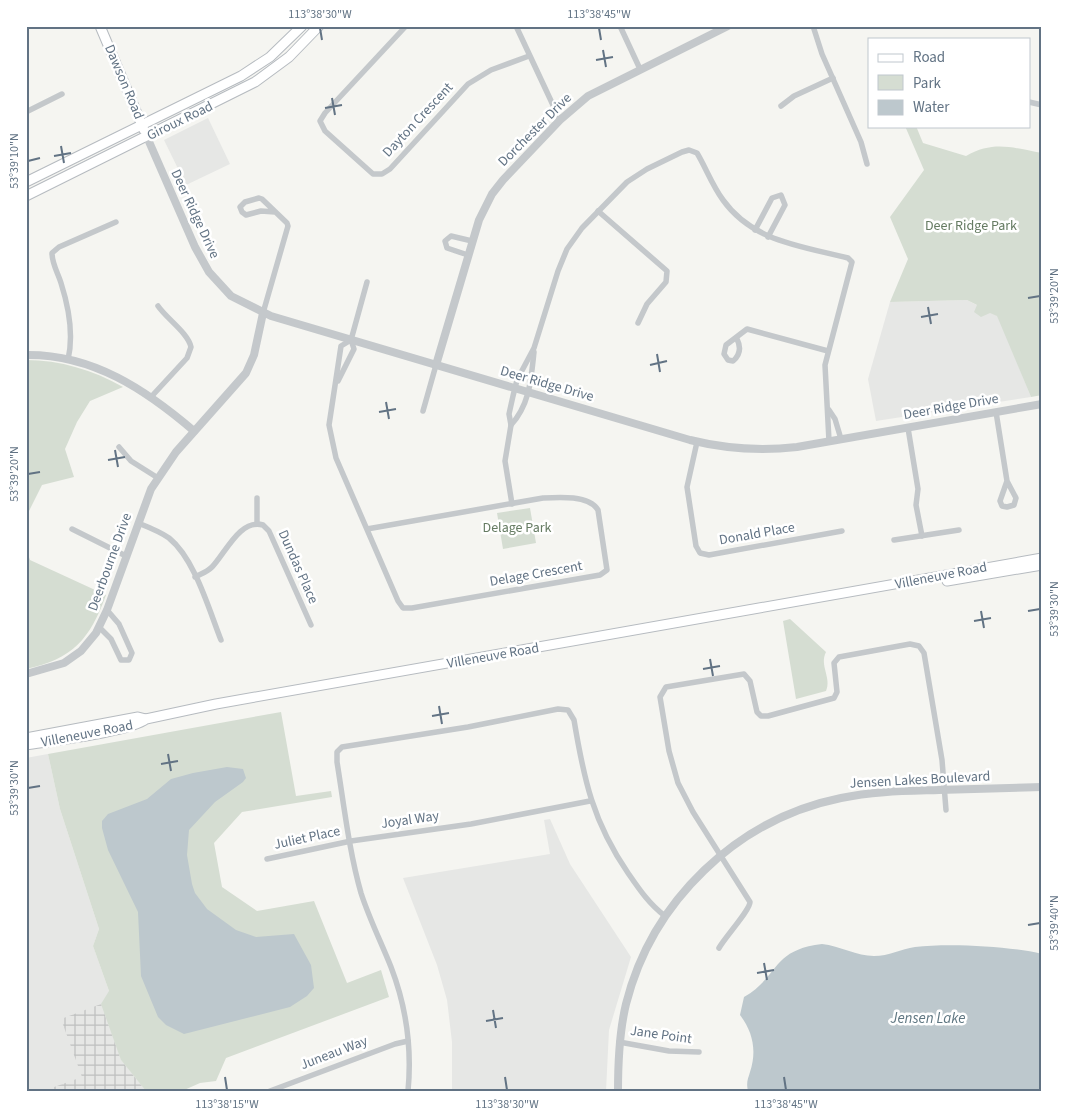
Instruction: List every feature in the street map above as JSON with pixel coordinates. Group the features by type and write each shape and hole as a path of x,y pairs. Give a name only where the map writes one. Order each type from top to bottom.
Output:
{"main road":[{"name":"Dawson Road","path":"100,26 147,137"},
{"name":"Giroux Road","path":"26,182 142,126 253,69 280,48 302,26"},
{"name":"Giroux Road","path":"26,196 236,93 267,75 290,57 319,26"},
{"name":"Villeneuve Road","path":"26,745 140,724 146,719 216,704 1042,558"},
{"name":"Villeneuve Road","path":"840,595 936,582 1042,564"},
{"name":"Villeneuve Road","path":"26,738 138,716 146,719"}],"street":[{"name":"Dayton Crescent","path":"406,26 320,121 325,131 368,172 376,175 390,169 468,84 491,70 529,56"},
{"path":"516,26 560,120"},
{"path":"620,26 640,70"},
{"name":"Dorchester Drive","path":"436,365 472,241 479,220 492,194 560,120 588,96 728,26"},
{"path":"813,26 861,142 866,164"},
{"path":"781,106 794,96 833,78"},
{"path":"26,112 62,94"},
{"name":"Deer Ridge Drive","path":"147,137 195,247 209,272 232,296 263,313 351,340 697,442 725,448 760,450 829,441 1042,404"},
{"path":"512,504 505,461 511,425 509,414 515,388 534,348 564,254 573,239 616,192 637,175 682,152 693,150 697,153 724,202 736,215 755,230 768,237 848,258 852,262 828,351 824,379 829,410 835,419 841,439"},
{"path":"755,230 772,198 782,195 784,205 768,237"},
{"path":"263,313 287,228 286,223 275,212 262,200 256,198 242,203 240,206 242,212 246,215 261,211 275,212"},
{"path":"598,211 664,266 668,273 666,282 647,304 638,323"},
{"path":"68,360 72,344 70,322 52,253 59,247 116,222"},
{"path":"468,255 447,248 445,241 451,236 472,241"},
{"path":"351,340 367,282"},
{"path":"151,396 188,358 191,347 187,338 168,320 158,306"},
{"name":"Deerbourne Drive","path":"26,674 64,663 81,651 100,628 138,523 158,478 194,431 246,373 254,355 263,313"},
{"path":"737,339 742,332 750,329 828,351"},
{"name":"Delage Crescent","path":"336,384 354,349 351,340 341,346 330,418 332,447 367,529 400,604 406,608 600,575 607,572 608,565 599,514 594,505 580,500 560,497 367,529"},
{"path":"511,425 518,417 529,392 534,348"},
{"path":"26,355 68,360 111,374 151,396 194,431"},
{"path":"423,411 436,365"},
{"path":"829,410 826,419 829,441"},
{"path":"996,412 1007,481"},
{"path":"908,428 918,492 916,506 922,536"},
{"name":"Donald Place","path":"697,442 687,487 696,546 700,553 709,555 842,530"},
{"path":"119,447 131,461 158,478"},
{"name":"Dundas Place","path":"257,498 258,524"},
{"path":"138,523 156,531 173,543 184,556 222,640"},
{"name":"Dundas Place","path":"195,577 210,569 242,531 258,524 263,525 269,531 311,625"},
{"path":"72,529 126,556"},
{"path":"894,540 960,530"},
{"path":"100,628 111,638 122,661 131,659 132,653 121,627 107,610"},
{"path":"719,948 750,905 748,896 687,802 674,769 660,697 664,689 669,686 744,674 750,681 757,712 761,716 768,716 834,698 837,692 834,663 839,657 916,644 924,652 942,760 946,810"},
{"path":"408,1091 408,1041 401,998 362,893 337,758 339,749 349,744 453,729 566,709 570,711 574,720 590,801 606,838 619,861 646,899 664,916"},
{"name":"Jensen Lakes Boulevard","path":"618,1091 619,1042 625,1009 636,972 664,916 692,881 722,855 771,823 826,801 865,794 1042,787"},
{"name":"Joyal Way","path":"351,841 470,824 590,801"},
{"name":"Juliet Place","path":"267,859 351,841"},
{"name":"Juneau Way","path":"270,1091 395,1044 408,1041"},
{"name":"Jane Point","path":"619,1042 669,1051 699,1052"}],"shaded area":[{"path":"208,118 230,164 186,185 164,140"},
{"path":"967,300 998,316 1031,397 876,421 868,379 890,302"},
{"path":"48,754 60,809 99,929 93,946 109,991 121,1060 146,1091 26,1091 26,758"},
{"path":"550,819 570,864 631,957 609,1030 606,1091 452,1091 452,1042 447,1000 437,965 403,878 550,854 544,820"},
{"path":"101,1004 121,1060 146,1091 43,1091 82,1077 61,1019"}],"green space":[{"name":"Deer Ridge Park","path":"906,128 917,128 923,143 966,156 976,151 995,147 1042,153 1042,395 1031,397 997,316 990,313 981,317 974,312 977,305 967,300 890,302 908,259 890,217 924,170"},
{"path":"26,360 39,360 76,367 123,387 90,401 77,422 65,449 74,477 42,485 26,517"},
{"name":"Delage Park","path":"530,508 536,543 503,549 497,513"},
{"path":"26,549 30,560 106,595 93,624 78,645 56,659 26,669"},
{"path":"790,619 826,652 824,662 828,681 826,691 796,699 783,621"},
{"path":"281,712 296,796 331,791 332,797 242,812 214,843 222,887 257,911 314,901 347,983 381,970 389,997 226,1058 216,1081 200,1083 182,1091 146,1091 121,1060 101,1004 109,991 93,946 99,929 60,809 48,754"}],"water":[{"path":"227,767 243,769 246,778 215,802 189,830 187,855 195,893 207,909 236,930 256,937 294,934 311,965 314,988 307,996 290,1007 184,1034 166,1025 158,1017 141,976 138,912 108,850 102,821 108,814 147,799 171,779"},
{"name":"Jensen Lake","path":"822,944 874,956 915,947 945,945 996,947 1042,954 1042,1091 748,1091 747,1083 752,1064 753,1049 751,1035 740,1015 744,997 756,989 784,958 805,947"}]}
